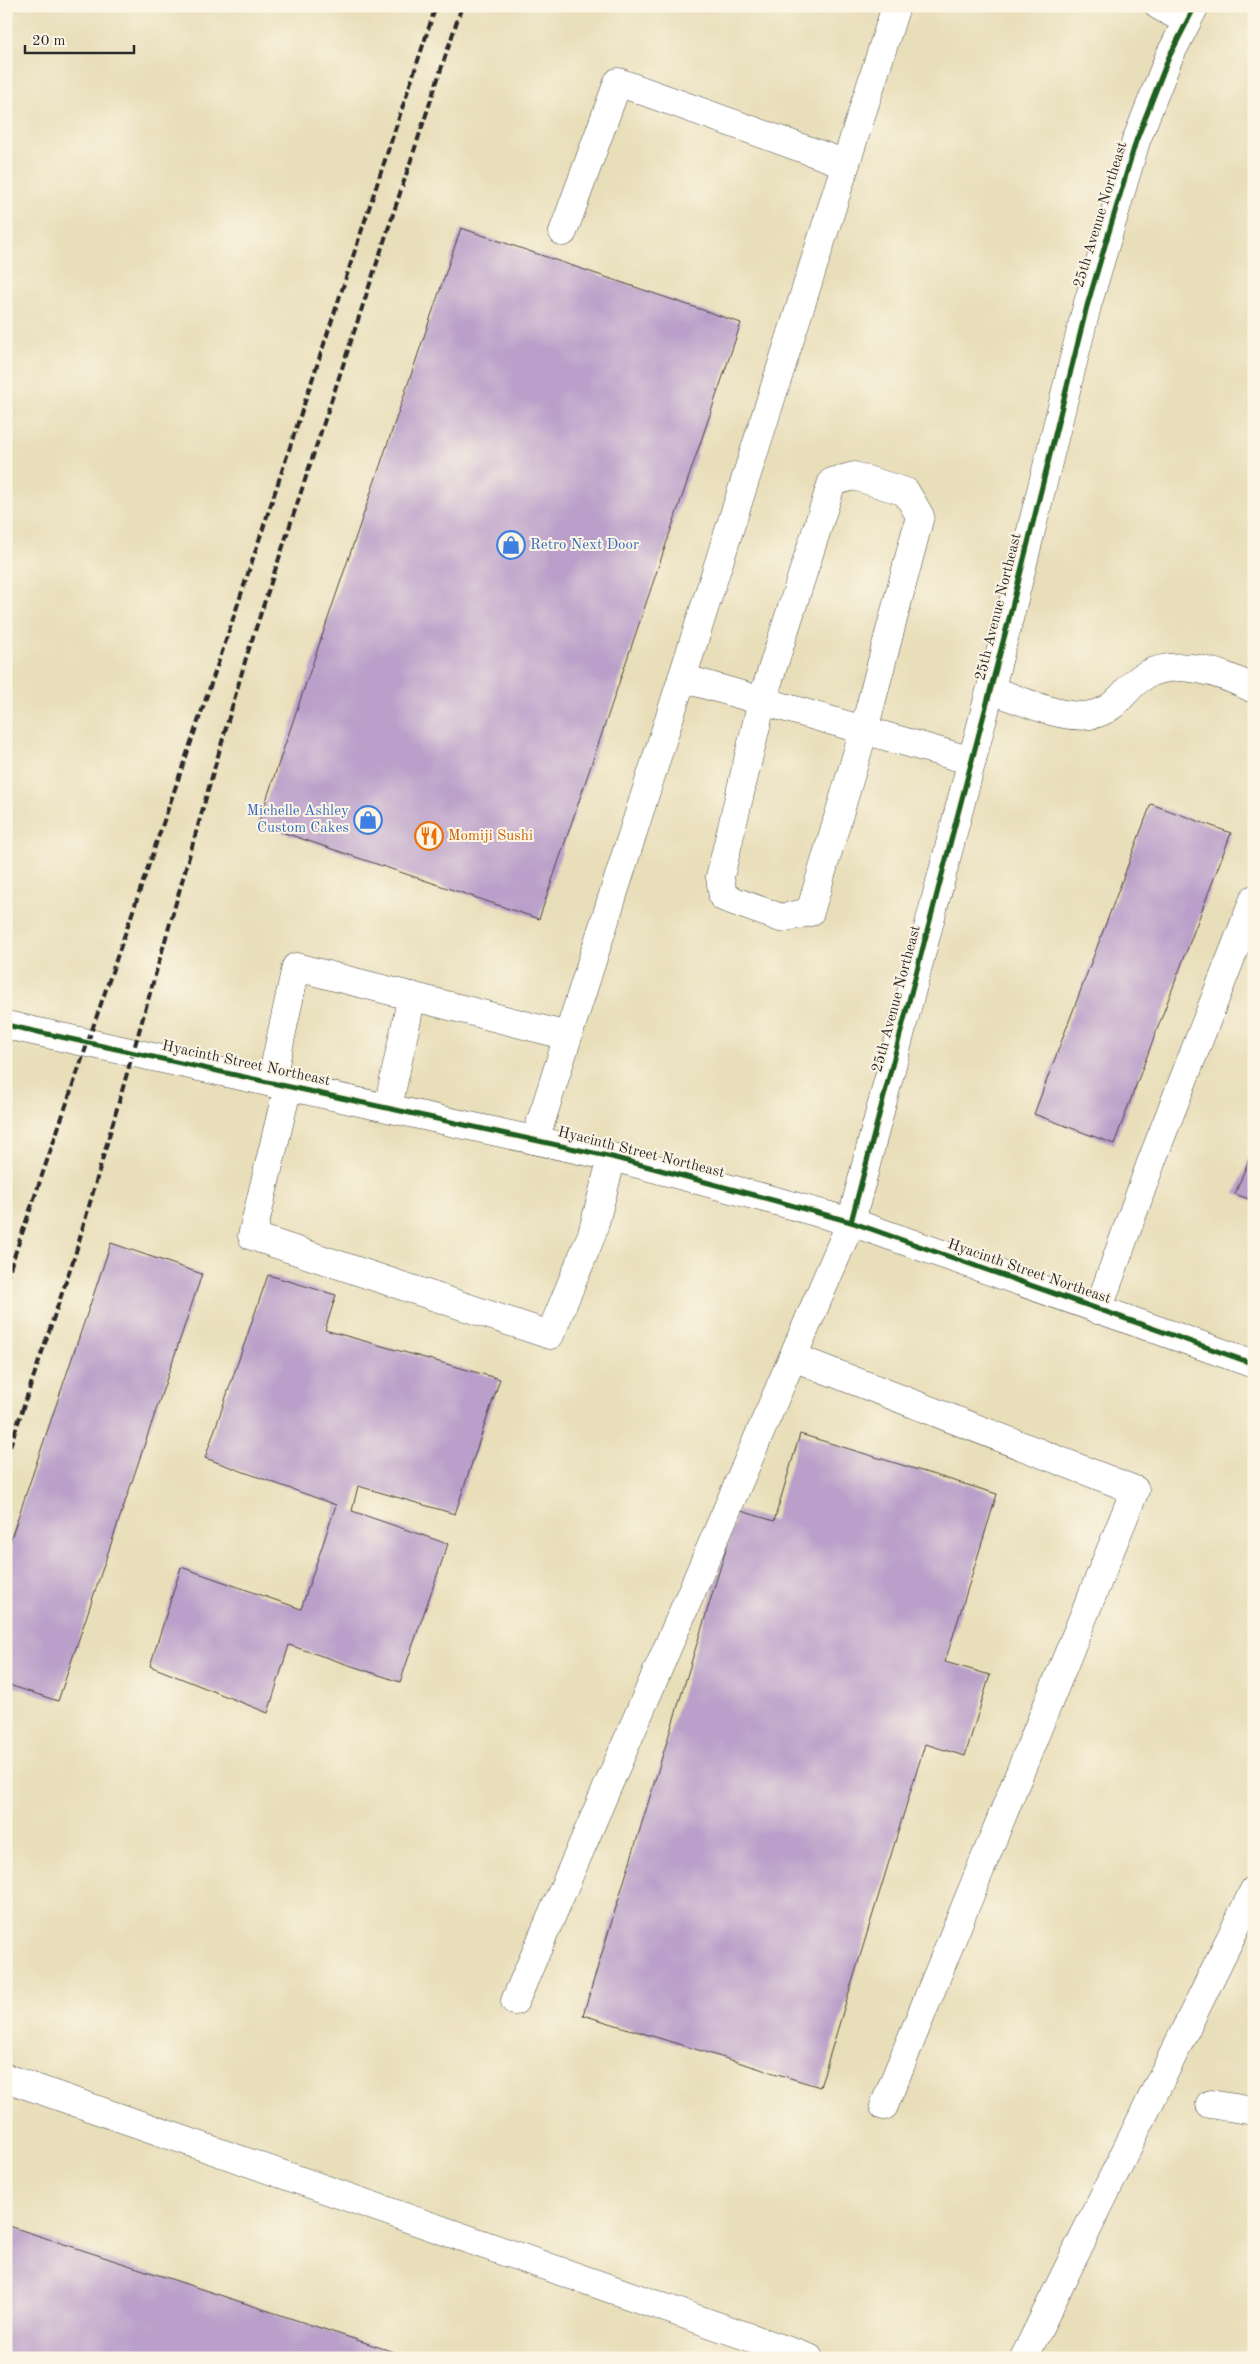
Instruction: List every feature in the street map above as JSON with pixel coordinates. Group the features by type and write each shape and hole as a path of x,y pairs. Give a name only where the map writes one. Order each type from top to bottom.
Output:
{"main road":[{"path":"535,1140 896,6"},
{"path":"1159,6 1191,14"},
{"name":"25th Avenue Northeast","path":"516,2001 851,1222 991,690 1090,297 1136,141 1169,57 1191,14"},
{"path":"563,232 618,82 846,164"},
{"path":"854,476 906,492 920,516 864,730 810,912 781,918 723,897 720,877 762,701 832,482 854,476"},
{"path":"991,690 1072,717 1091,715 1109,709 1144,676 1168,668 1185,666 1233,678 1254,689"},
{"path":"682,678 972,760"},
{"path":"1098,1310 1152,1160 1254,899"},
{"path":"568,1036 296,966 279,1084 252,1236 550,1335 592,1234 612,1157"},
{"path":"388,1108 412,996"},
{"name":"Hyacinth Street Northeast","path":"6,1025 612,1157 851,1222 1254,1364"},
{"path":"793,1357 1135,1490 884,2106"},
{"path":"1024,2358 1254,1890"},
{"path":"6,2078 809,2358"},
{"path":"1210,2104 1254,2111"}],"building":[{"path":"461,228 741,323 539,919 258,824"},
{"path":"1151,804 1231,833 1114,1144 1034,1114"},
{"path":"1254,1147 1254,1201 1235,1194"},
{"path":"111,1243 202,1274 58,1701 6,1684 6,1553"},
{"path":"268,1275 336,1295 325,1330 500,1379 455,1514 358,1486 352,1511 448,1544 400,1682 289,1645 268,1713 150,1666 181,1567 301,1609 336,1505 205,1458"},
{"path":"800,1434 997,1494 945,1662 990,1675 965,1756 925,1744 820,2087 583,2015 738,1510 774,1521"},
{"path":"6,2225 409,2357 409,2358 6,2358"}],"railway":[{"path":"6,1280 223,649 436,6"},
{"path":"6,1458 75,1255 246,658 462,6"}],"cycle path":[{"path":"851,1222 1010,615 1087,306 1136,141 1169,57 1195,6"},
{"path":"6,1025 612,1157 776,1201 851,1222 1254,1364"}],"place":[{"name":"Retro Next Door","path":"511,545"},
{"name":"Michelle Ashley Custom Cakes","path":"368,820"},
{"name":"Momiji Sushi","path":"429,836"}]}
